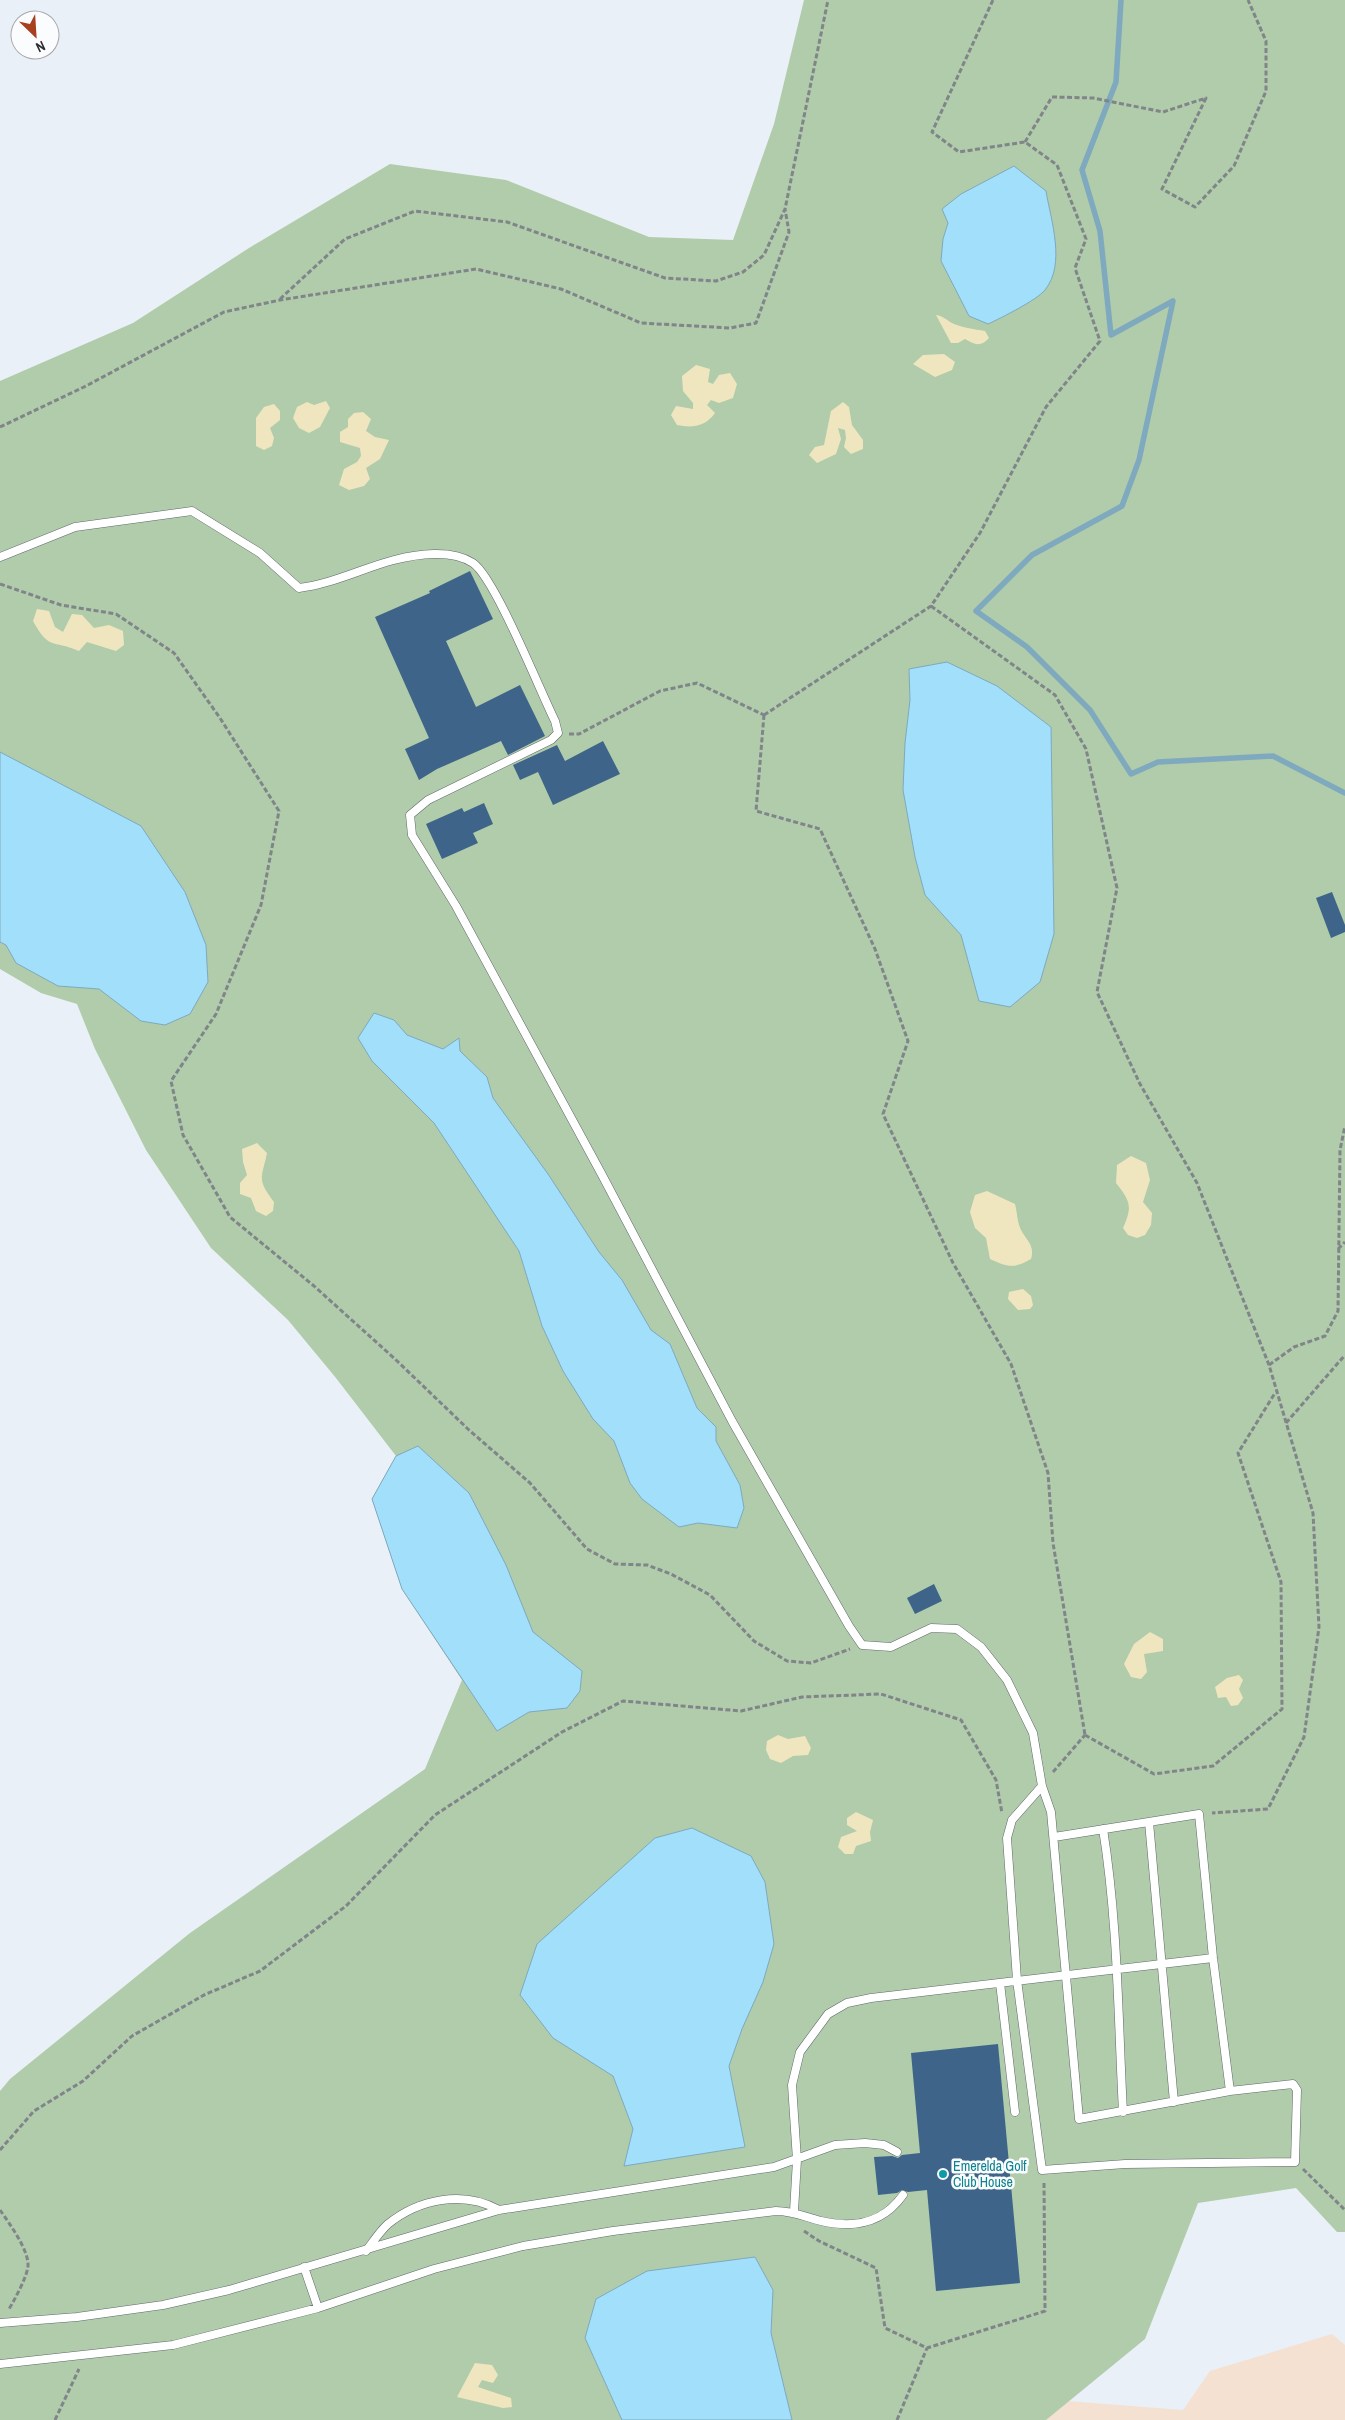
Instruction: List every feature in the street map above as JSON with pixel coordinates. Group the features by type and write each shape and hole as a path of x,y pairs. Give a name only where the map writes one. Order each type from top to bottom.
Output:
{"lane":[{"path":"0,557 76,527 192,511 260,553 300,588 395,560 449,554 472,562 483,572 515,636 555,722 558,733 551,740 428,800 410,815 412,835 456,906 601,1173 732,1421 849,1626 862,1645 891,1647 930,1628 957,1629 981,1647 1007,1680 1033,1733 1042,1786 1051,1812 1068,1976 1079,2119 1230,2091 1253,2090 1288,2084 1295,2086 1297,2090 1296,2162 1125,2164 1042,2170 1016,1980 1007,1838 1012,1820 1042,1786"},
{"path":"1054,1837 1199,1814 1213,1958 1230,2091"},
{"path":"1149,1822 1174,2102"},
{"path":"1103,1830 1108,1861 1116,1971 1122,2112"},
{"path":"794,2212 797,2160 792,2084 800,2052 828,2014 847,2003 872,1998 1016,1980 1116,1971 1213,1958"},
{"path":"1000,1983 1015,2112"},
{"path":"0,2323 77,2317 163,2305 229,2290 304,2267 366,2251 499,2210 774,2168 835,2145 864,2143 884,2145 897,2152"},
{"path":"0,2364 173,2345 318,2308 443,2267 522,2246 613,2231 776,2211 794,2212 822,2221 853,2224 876,2220 894,2208 903,2195"},
{"path":"366,2251 387,2225 417,2205 451,2198 486,2203 499,2210"},
{"path":"304,2267 318,2308"}],"path":[{"path":"280,300 345,239 415,211 507,222 666,278 716,281 743,272 764,255 785,209 828,0"},
{"path":"764,715 931,606 980,533 1046,407 1100,341 1075,268 1086,239 1057,165 1025,142 959,152 932,132 993,0"},
{"path":"1025,142 1052,97 1093,98 1163,112 1206,98 1162,189 1195,207 1234,166 1266,91 1266,41 1248,0"},
{"path":"0,427 86,386 224,312 280,300 476,270 561,289 641,323 730,328 756,323 789,232 785,209"},
{"path":"0,584 61,605 116,614 174,653 220,718 279,811 261,905 216,1014 171,1081 183,1135 230,1217 314,1286 395,1359 469,1430 530,1483 586,1549 614,1564 647,1565 671,1574 710,1595 754,1640 787,1661 812,1663 862,1645"},
{"path":"931,606 1055,695 1086,749 1117,888 1097,992 1140,1084 1197,1183 1269,1365 1275,1393 1313,1513 1319,1628 1304,1736 1268,1809 1199,1814"},
{"path":"558,733 579,734 660,691 697,683 764,715"},
{"path":"764,715 756,812 820,830 875,949 908,1041 883,1114 953,1263 1011,1364 1048,1473 1053,1543 1085,1735 1042,1786"},
{"path":"1269,1365 1294,1347 1326,1336 1338,1311 1340,1150 1345,1126"},
{"path":"1338,1249 1345,1242"},
{"path":"1286,1423 1345,1355"},
{"path":"1085,1735 1154,1774 1213,1766 1282,1709 1281,1582 1238,1453 1275,1393"},
{"path":"0,2150 34,2111 83,2081 132,2036 204,1995 260,1971 346,1906 434,1815 562,1732 623,1701 741,1711 802,1697 881,1694 961,1720 996,1780 1007,1838"},
{"path":"1296,2162 1345,2210"},
{"path":"794,2212 798,2226 819,2241 876,2268 885,2328 927,2348 1045,2311 1045,2200"},
{"path":"0,2210 17,2233 28,2265 16,2297"},
{"path":"897,2420 927,2348"},
{"path":"55,2420 85,2356"}],"shaded area":[{"path":"1332,2334 1345,2345 1345,2420 1046,2420 1067,2401 1183,2410 1210,2371"}],"green space":[{"path":"804,0 1345,0 1345,2232 1337,2232 1296,2188 1198,2203 1145,2339 1046,2420 0,2420 0,2091 10,2079 190,1933 425,1769 462,1680 402,1589 372,1499 396,1456 336,1378 288,1320 211,1248 146,1150 95,1049 77,1004 41,993 0,969 0,381 133,323 249,248 390,164 506,180 649,237 733,240 774,124"}],"sand":[{"path":"936,315 958,325 985,331 989,338 981,344 975,344 965,339 958,343 951,343"},
{"path":"944,354 955,362 952,370 935,377 913,364 923,355"},
{"path":"696,365 710,369 708,382 713,384 719,375 730,373 737,384 733,398 719,403 711,400 707,405 715,413 703,424 693,426 677,425 671,415 676,406 693,409 693,403 683,391 682,376"},
{"path":"326,401 330,408 320,427 309,433 299,428 293,418 297,407 307,402 314,405"},
{"path":"843,402 849,407 852,425 863,440 863,449 851,454 844,447 845,430 838,428 841,439 836,454 817,463 809,455 815,447 824,445 831,411"},
{"path":"274,404 280,411 280,420 270,428 274,438 272,446 264,450 256,446 256,418 264,407"},
{"path":"363,412 371,419 366,431 375,437 389,440 380,459 366,468 370,479 364,486 349,490 339,485 344,469 357,462 361,456 360,448 340,442 340,432 348,427 348,419 354,413"},
{"path":"37,609 49,611 55,627 63,632 72,614 82,615 94,628 109,625 123,631 124,645 116,651 87,642 79,651 52,643 43,637 33,621"},
{"path":"257,1143 267,1153 262,1178 268,1194 274,1202 273,1211 266,1216 256,1211 251,1198 240,1194 240,1183 247,1175 242,1149"},
{"path":"1131,1156 1146,1163 1150,1180 1143,1202 1152,1213 1151,1225 1145,1235 1137,1238 1128,1235 1123,1228 1129,1209 1127,1199 1116,1183 1117,1165"},
{"path":"987,1191 1015,1204 1019,1225 1032,1249 1031,1259 1011,1266 990,1259 986,1238 975,1228 970,1212 975,1195"},
{"path":"1023,1289 1031,1296 1033,1305 1030,1309 1018,1310 1008,1299 1009,1292"},
{"path":"1150,1632 1163,1639 1163,1651 1144,1654 1147,1672 1141,1679 1131,1677 1124,1664 1134,1644"},
{"path":"1239,1675 1243,1680 1239,1689 1243,1698 1238,1705 1231,1706 1226,1697 1218,1698 1215,1687 1227,1678"},
{"path":"778,1735 788,1739 805,1736 811,1748 808,1755 793,1756 781,1763 770,1759 766,1750 767,1741"},
{"path":"856,1812 873,1820 870,1832 871,1841 856,1846 853,1854 845,1854 838,1847 841,1837 857,1831 847,1825 847,1818"},
{"path":"475,2363 492,2365 498,2375 493,2383 482,2380 478,2387 511,2398 512,2407 503,2408 457,2397"}],"water":[{"path":"1014,166 1046,191 1055,242 1055,268 1051,280 1041,294 988,324 969,316 941,261 943,239 948,223 942,209 961,194"},
{"path":"947,662 997,686 1051,727 1054,934 1040,982 1010,1007 979,1001 961,935 925,895 915,857 903,790 905,743 910,700 909,669"},
{"path":"0,752 141,826 185,892 206,945 208,982 190,1014 165,1025 141,1021 99,989 58,986 16,963 6,945 0,942"},
{"path":"374,1013 394,1020 407,1035 443,1049 459,1038 460,1051 487,1077 493,1098 548,1174 599,1252 622,1280 651,1330 670,1344 697,1408 716,1427 716,1441 740,1485 744,1508 737,1528 698,1523 679,1527 642,1499 630,1483 614,1441 593,1419 563,1371 542,1326 519,1251 434,1123 372,1061 358,1038"},
{"path":"418,1446 469,1493 506,1565 533,1632 582,1671 580,1691 567,1708 529,1712 497,1731 402,1589 372,1499 396,1456"},
{"path":"692,1828 751,1856 765,1882 774,1944 763,1982 742,2029 729,2066 745,2147 624,2166 633,2129 613,2076 553,2038 520,1995 537,1944 655,1838"},
{"path":"755,2257 773,2290 771,2333 792,2420 622,2420 585,2338 596,2299 647,2271"}],"building":[{"path":"470,571 493,619 446,641 476,707 520,685 545,736 508,755 501,741 437,769 419,780 405,749 429,738 375,617 430,593 429,591"},
{"path":"603,741 620,774 553,805 538,772 520,780 513,765 557,745 565,761"},
{"path":"484,803 493,824 473,833 478,843 442,859 426,824 462,808 464,812"},
{"path":"1332,892 1345,925 1345,932 1331,938 1316,898"},
{"path":"934,1584 942,1601 915,1614 907,1598"},
{"name":"Emerelda Golf Club House","path":"998,2044 1020,2283 936,2291 927,2190 908,2192 902,2190 897,2193 878,2195 874,2157 892,2156 898,2158 902,2155 920,2153 911,2053"}],"waterway":[{"path":"1121,0 1116,82 1082,170 1100,231 1111,335 1173,301 1139,460 1122,506 1032,555 976,611 1027,647 1090,710 1131,774 1158,762 1273,756 1345,793"}],"place":[{"name":"Emerelda Golf Club House","path":"943,2174"}]}
